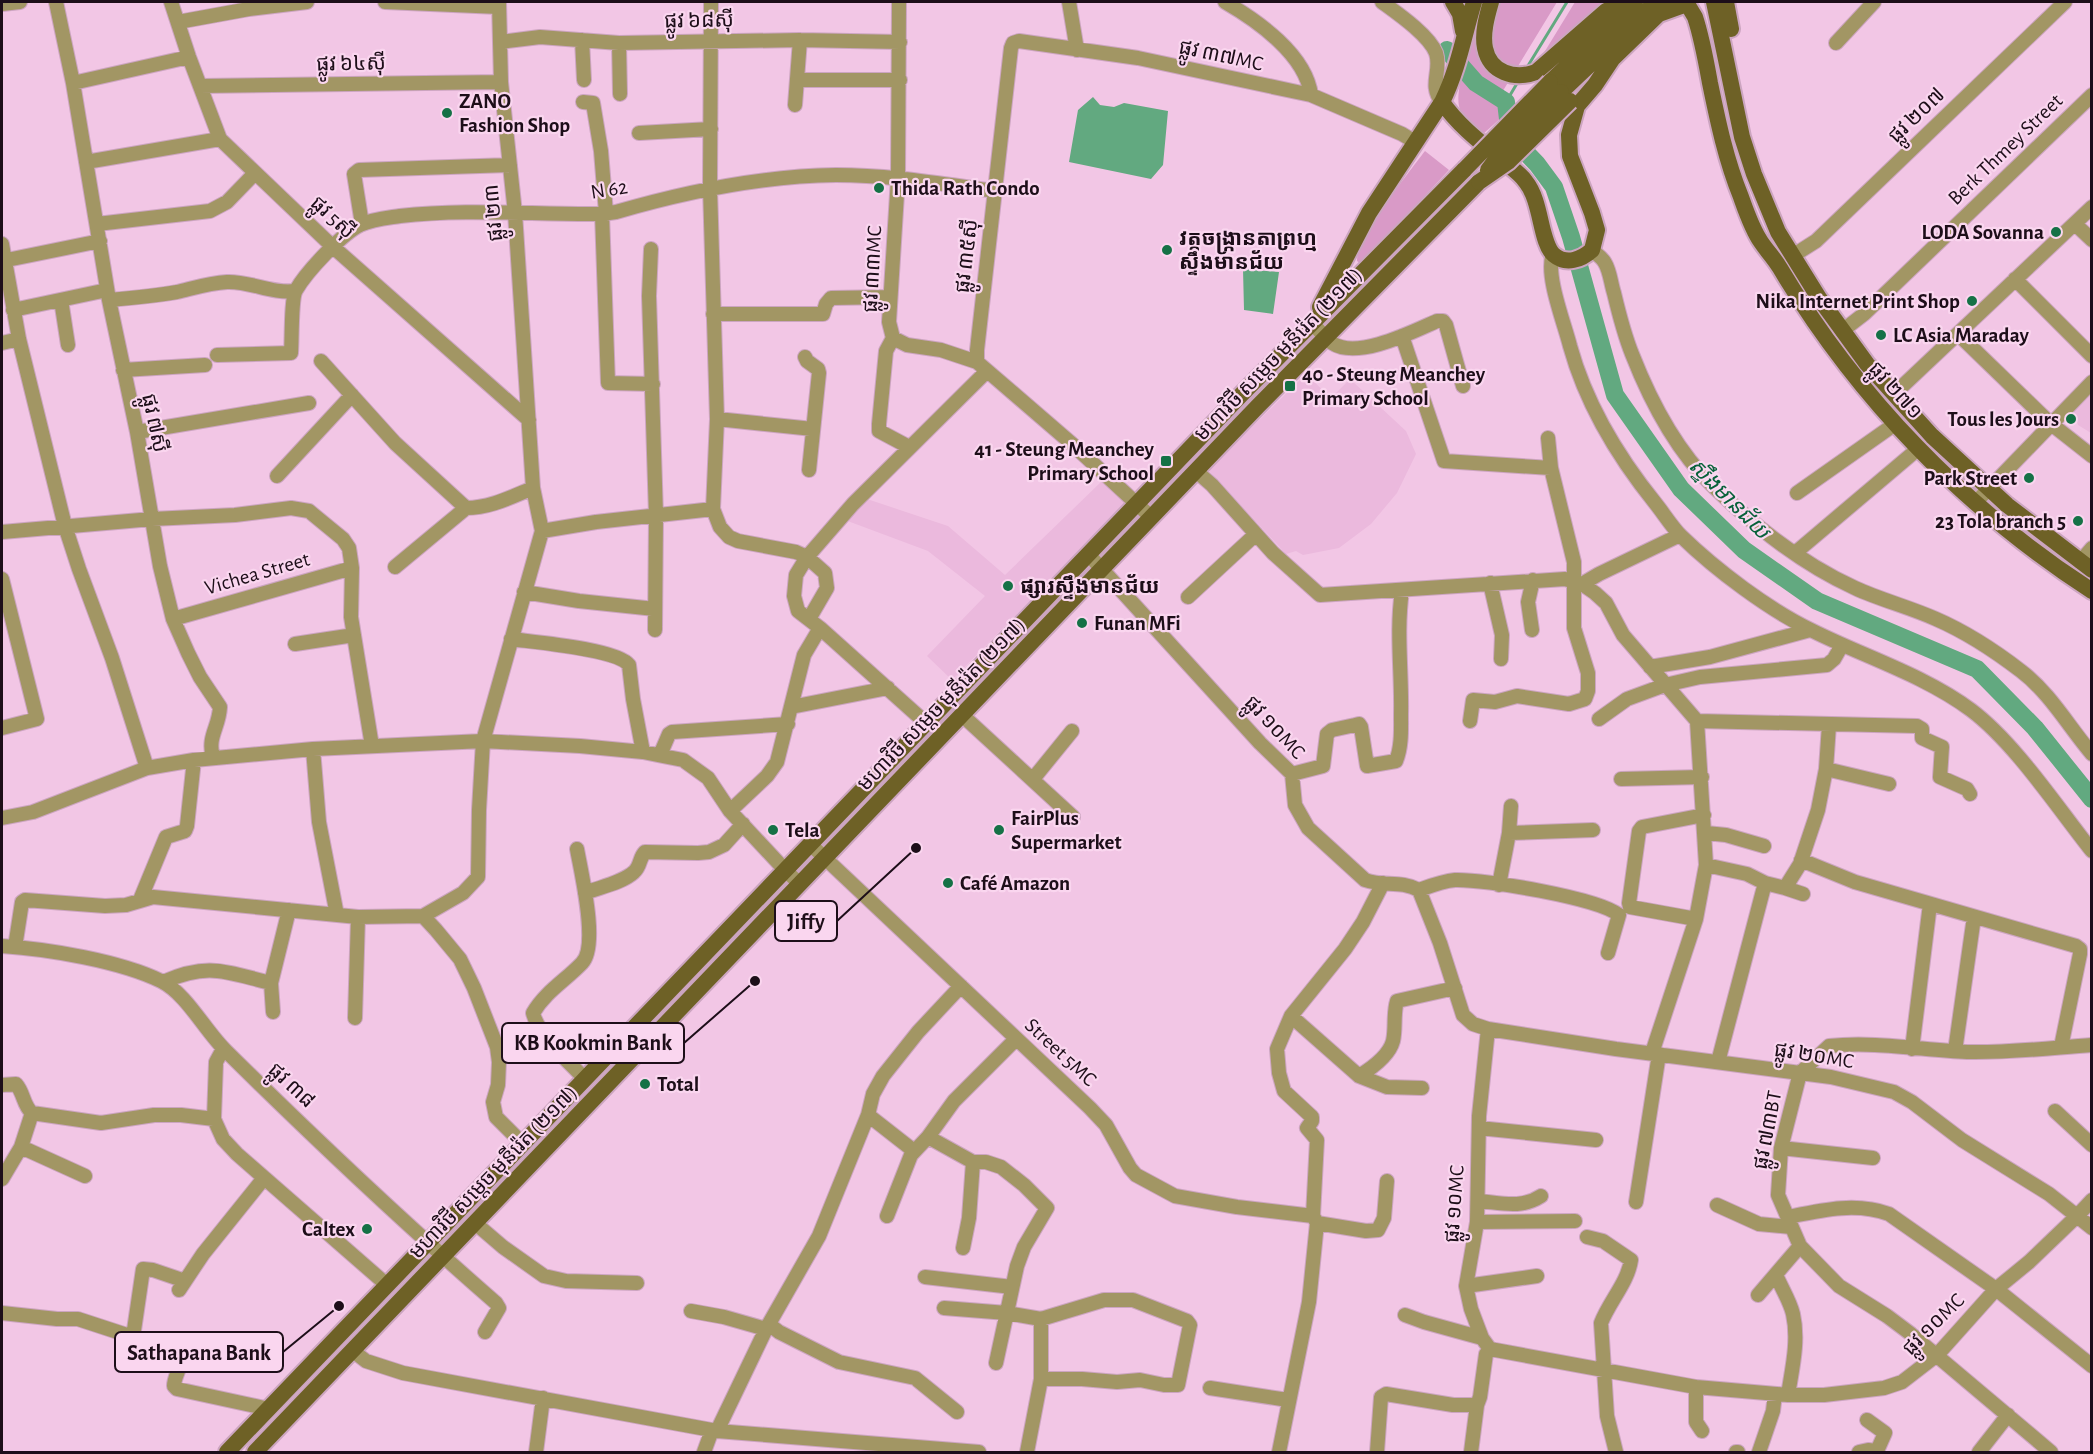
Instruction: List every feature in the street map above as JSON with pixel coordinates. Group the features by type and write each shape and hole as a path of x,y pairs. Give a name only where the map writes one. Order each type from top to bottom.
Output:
{"main road":[{"path":"1453,2 1460,14 1462,44"},
{"path":"1312,323 1369,213 1446,94 1474,2"},
{"path":"1491,2 1484,34 1485,46 1492,62 1505,74 1515,76 1526,76 1545,65 1606,11 1623,2"},
{"name":"មហាវិថី សម្តេច មុនីរ៉េត (២១៧)","path":"255,1452 1151,517 1479,182 1500,153 1560,92 1635,2"},
{"name":"មហាវិថី សម្តេច មុនីរ៉េត (២១៧)","path":"234,1450 269,1409 428,1242 1312,323 1465,169 1560,92 1613,58 1658,8 1672,2"},
{"path":"1700,2 1729,101 1761,193 1778,232 1794,255"},
{"path":"1714,2 1737,156 1777,264"},
{"path":"1726,2 1755,150 1786,228 1794,255"},
{"path":"1560,92 1658,8 1684,5 1689,7 1695,17 1722,139 1732,173 1759,241 1777,264"},
{"path":"1446,94 1462,127 1526,182 1538,202 1547,245 1553,254 1566,260 1573,260 1586,256 1591,251 1597,230 1570,156 1569,135 1577,106 1613,58"},
{"name":"ផ្លូវ ២៧១","path":"1794,255 1819,298 1867,364 1932,436 1988,488 2086,566"},
{"name":"ផ្លូវ ២៧១","path":"1777,264 1827,342 1853,377 1895,424 1976,502 2068,576 2091,591"}],"street":[{"path":"2,4 20,2"},
{"name":"ផ្លូវ ៧ស៊ី","path":"56,2 73,84 108,295 137,432 160,566 173,619 200,677 220,707 220,714 210,739 213,758"},
{"name":"ផ្លូវ 5ស៊ី","path":"171,2 220,139 332,246 529,420"},
{"path":"178,22 249,9 307,2"},
{"path":"385,2 499,4"},
{"path":"711,2 710,188 717,418 713,509 720,527 729,537 738,541 796,552 807,557 825,573 827,588 804,655 777,762 767,776 730,811"},
{"name":"ផ្លូវ ៣៣MC","path":"899,2 898,178 889,322 893,338 886,351 879,431 909,447"},
{"path":"1069,2 1077,50"},
{"path":"1226,2 1266,30 1296,60 1309,82 1311,95"},
{"path":"1382,2 1412,25 1432,47 1437,60 1435,91 1446,94"},
{"path":"1836,43 1874,2"},
{"name":"ផ្លូវ ២០៧","path":"1794,255 1815,241 2064,2"},
{"name":"ផ្លូវ ២៣","path":"499,4 501,82 514,213 533,488 542,531"},
{"name":"ផ្លូវ ៦៨ស៊ី","path":"500,42 540,37 619,43 800,40 900,42"},
{"path":"582,40 584,80"},
{"path":"795,105 800,40"},
{"name":"ផ្លូវ ៣៧MC","path":"1011,48 1019,41 1138,58 1311,95 1402,134 1415,142"},
{"path":"619,43 620,94"},
{"name":"ផ្លូវ ៣៥ស៊ី","path":"982,367 977,350 1011,48"},
{"path":"73,84 189,57"},
{"path":"797,80 900,80"},
{"name":"ផ្លូវ ៦៤ស៊ី","path":"200,86 501,82"},
{"name":"Berk Thmey Street","path":"1842,331 1864,314 2091,95"},
{"path":"583,102 593,103 601,151 607,381 611,384 653,384"},
{"path":"639,133 711,129"},
{"path":"86,162 220,139"},
{"path":"362,224 354,174 359,170 510,165"},
{"path":"97,224 210,211 227,202 255,173"},
{"name":"N 62","path":"295,291 332,246 348,232 378,219 417,214 604,214 710,188 769,180 835,175 898,178 995,191"},
{"path":"1894,394 2091,207"},
{"path":"2074,224 2091,240"},
{"path":"3,261 100,241"},
{"path":"2,244 3,261 19,339 65,526 78,569 112,658 147,768"},
{"path":"651,249 649,296 656,515 655,630"},
{"path":"1591,251 1606,264 1621,324 1641,377 1679,444 1711,484 1750,520 1795,553 1854,588 1937,619 1975,639 2024,673 2064,717 2091,754"},
{"path":"1553,254 1549,264 1552,279 1576,366 1592,405 1607,435 1637,480 1680,535 1761,600 1810,630 1938,688 1972,711 1999,736 2030,772 2091,851"},
{"path":"2015,279 2091,356"},
{"path":"13,310 61,300 108,295 146,296 179,291 208,283 230,282 287,292 295,291 291,353 217,355"},
{"path":"713,314 824,314 826,304 831,298 890,297"},
{"path":"61,300 68,345"},
{"path":"1312,323 1333,344 1357,348 1375,345 1437,321 1443,321 1446,324 1463,386"},
{"path":"1958,334 2050,423 2091,456"},
{"path":"1402,336 1444,461 1551,468"},
{"path":"893,338 907,345 940,350 982,367 1071,443 1151,517"},
{"path":"2,343 19,339"},
{"path":"806,357 819,373 809,470"},
{"path":"321,361 404,451 466,508"},
{"path":"123,370 205,365"},
{"path":"926,723 798,611 794,596 796,575 807,557 853,504 982,367"},
{"path":"1976,502 2091,382"},
{"path":"277,476 352,395"},
{"path":"137,432 309,403"},
{"path":"717,418 813,429"},
{"path":"1797,493 1895,424"},
{"path":"1470,721 1472,703 1476,700 1495,702 1517,696 1569,704 1585,699 1588,691 1588,672 1574,628 1578,583 1551,468 1548,438"},
{"path":"1795,553 1919,448"},
{"path":"1196,471 1212,485 1298,577 1320,594 1402,591 1533,580 1565,579 1578,583 1606,603 1623,635 1697,721 1707,865 1696,919 1655,1053 1636,1202"},
{"path":"395,567 466,508 477,508 498,502 533,488"},
{"path":"2,532 152,519 235,515 291,508 309,511 350,548 354,635 372,746"},
{"path":"8,947 22,902 25,900 105,906 126,904 153,897 358,917 423,916 463,893 478,877 483,741 542,531 596,522 713,509"},
{"path":"1188,597 1256,534"},
{"path":"1578,583 1680,535"},
{"path":"2086,566 2091,548"},
{"name":"ផ្លូវ ១០MC","path":"1088,555 1260,743 1292,774 1295,805 1308,828 1365,880 1374,883 1404,883 1419,890"},
{"name":"Vichea Street","path":"173,619 352,568"},
{"path":"1532,630 1528,602 1533,580"},
{"path":"1490,583 1502,635 1501,659"},
{"path":"2,728 37,719 3,587"},
{"path":"1292,774 1323,765 1325,738 1332,730 1359,724 1367,766 1396,761 1401,733 1401,668 1398,644 1402,591"},
{"path":"525,592 579,602 655,609"},
{"path":"1650,667 1710,657 1810,630"},
{"path":"295,644 354,635"},
{"path":"511,639 586,650 614,656 626,662 629,665 643,752"},
{"path":"1599,719 1627,699 1665,685 1700,677 1827,665 1842,645"},
{"path":"791,707 888,688"},
{"path":"962,715 1073,817"},
{"path":"1697,721 1920,727 1922,738 1942,747 1940,777 1967,789 1970,794"},
{"path":"660,755 672,732 788,724"},
{"path":"1785,888 1801,860 1818,810 1826,769 1829,725"},
{"path":"1033,780 1072,731"},
{"path":"2,818 33,812 147,768 213,758 313,749 483,741 643,752 683,760 708,778 730,811 800,884"},
{"path":"313,749 319,822 337,915"},
{"path":"141,900 166,837 185,831 187,826 194,760"},
{"path":"1826,769 1889,784"},
{"path":"1621,780 1702,777"},
{"path":"1499,885 1509,833 1511,806"},
{"path":"1608,953 1624,911 1639,831 1642,826 1704,815"},
{"path":"585,893 635,871 645,852 709,852 724,844 743,824"},
{"path":"1509,833 1593,830"},
{"path":"1706,833 1726,835 1764,846"},
{"name":"Street 5MC","path":"810,844 1106,1125 1136,1175 1174,1196 1315,1220 1365,1231 1378,1230 1384,1218 1387,1181"},
{"path":"577,849 589,919 589,939 585,961 540,1000 533,1012 535,1021 545,1034 585,1079"},
{"path":"1801,860 1855,882 2076,946 2080,949 2061,1047"},
{"path":"1707,865 1747,874 1765,883 1803,894"},
{"path":"1488,1029 1473,1024 1463,1015 1440,942 1419,890 1452,880 1469,880 1554,893 1605,908 1696,919"},
{"path":"1279,1452 1309,1302 1315,1220 1317,1140 1307,1128 1312,1117 1284,1091 1279,1073 1277,1049 1291,1016 1345,949 1363,922 1383,883"},
{"path":"1718,1062 1765,883"},
{"path":"1912,1049 1930,904"},
{"path":"273,1012 271,983 289,910"},
{"path":"423,916 460,959 474,988 497,1047 498,1084 493,1102 496,1117 523,1144"},
{"path":"355,1018 358,917"},
{"path":"1955,1051 1974,917"},
{"name":"ផ្លូវ ៣៨","path":"8,947 99,961 163,982 179,996 223,1049 443,1257 498,1305 499,1308 484,1332"},
{"path":"163,982 195,971 216,969 271,983"},
{"path":"704,1452 768,1327 819,1236 868,1115 873,1094 918,1032 961,986"},
{"path":"1359,1076 1371,1069 1389,1050 1393,1040 1397,1001 1455,988"},
{"path":"1291,1016 1359,1076 1387,1088 1422,1088"},
{"name":"ផ្លូវ ១០MC","path":"1488,1029 1479,1128 1479,1201 1466,1286 1471,1309 1486,1344 1604,1371 1696,1387 1781,1395 1824,1395 1884,1388 1902,1382 1937,1355 1996,1289 2029,1262 2091,1200"},
{"name":"ផ្លូវ ២០MC","path":"1488,1029 1800,1073 1867,1084 1894,1092 1912,1102 1962,1140 2049,1194 2091,1228"},
{"path":"887,1216 904,1169 914,1151 928,1137 954,1101 1016,1039"},
{"name":"ផ្លូវ ៧៣BT","path":"2051,1452 1937,1355 1887,1316 1839,1286 1800,1246 1778,1195 1780,1148 1800,1073 1829,1046 1865,1044 1955,1051 2091,1045"},
{"path":"223,1049 216,1062 214,1119 223,1139 237,1154 387,1285"},
{"path":"2,1085 16,1084 21,1090 27,1109 32,1113 101,1123 154,1114 181,1114 214,1119"},
{"path":"2055,1111 2091,1145"},
{"path":"2,1179 21,1147 32,1113"},
{"path":"868,1115 914,1151"},
{"path":"1479,1128 1596,1140"},
{"path":"928,1137 973,1162 986,1162 1000,1167 1024,1185 1047,1208 1024,1247 1012,1287 996,1363"},
{"path":"21,1147 85,1176"},
{"path":"1780,1148 1873,1158"},
{"path":"963,1248 969,1218 973,1162"},
{"path":"134,1337 143,1269 153,1270 182,1286 204,1254 264,1178"},
{"path":"1479,1201 1522,1205 1531,1203 1541,1196"},
{"path":"1717,1205 1759,1224 1790,1222 1827,1209 1859,1207 1876,1209 1889,1214 1996,1289 2091,1366"},
{"path":"1477,1222 1575,1221"},
{"path":"476,1223 503,1247 544,1276 566,1281 637,1283"},
{"path":"1587,1237 1603,1241 1630,1260 1630,1270 1601,1323 1607,1416 1616,1452"},
{"path":"1758,1295 1800,1246"},
{"path":"1759,1452 1781,1395 1794,1351 1795,1331 1792,1313 1776,1275"},
{"path":"925,1276 1012,1287"},
{"path":"1466,1286 1537,1276"},
{"path":"944,1308 1007,1313 1041,1319 1104,1300 1133,1300 1187,1321 1191,1325 1178,1384 1164,1385 1140,1380 1117,1383 1041,1378"},
{"path":"691,1311 768,1327 839,1362 915,1378 957,1412"},
{"path":"2,1313 78,1319 134,1337 181,1357 182,1362 174,1382 177,1389 269,1409"},
{"path":"1405,1315 1486,1344 1472,1452"},
{"path":"1027,1452 1041,1378 1041,1319"},
{"path":"353,1351 366,1361 403,1373 715,1431 903,1450 979,1452"},
{"path":"1696,1387 1696,1422 1702,1431"},
{"path":"1210,1388 1288,1400"},
{"path":"1377,1452 1381,1397 1386,1394 1453,1405 1477,1405"},
{"path":"536,1452 543,1398"},
{"path":"1979,1452 2008,1415"},
{"path":"1859,1452 1868,1450 1878,1452 1885,1433 1867,1420"}],"shaded area":[{"path":"1482,2 1557,2 1501,94 1476,77 1465,64"},
{"path":"1575,2 1602,2 1542,56"},
{"path":"1461,77 1471,89 1500,107 1501,118 1483,134 1463,116 1460,110 1458,98"},
{"path":"1093,97 1100,105 1114,107 1124,103 1168,111 1163,165 1151,179 1069,162 1078,110"},
{"path":"1425,151 1449,170 1361,264 1357,261 1359,250 1374,221"},
{"path":"1243,269 1279,272 1273,314 1244,310"},
{"path":"1306,374 1331,398 1350,379 1406,431 1416,454 1397,493 1371,524 1339,548 1303,555 1296,551 1286,554 1208,470"},
{"path":"2091,386 2091,433 2078,425 2073,410"},
{"name":"ផ្សារស្ទឹងមានជ័យ","path":"1102,481 1126,503 952,680 927,656 985,596 928,551 845,520 867,499 948,526 1005,575"}],"waterway":[{"path":"1526,69 1567,2"},
{"name":"ស្ទឹងមានជ័យ","path":"1447,50 1476,83 1506,102 1510,136 1537,164 1554,187 1571,237 1615,395 1681,489 1744,550 1817,601 1977,669 2035,728 2092,799"},
{"path":"1506,102 1519,80"}],"place":[{"name":"ZANO Fashion Shop","path":"447,113"},
{"name":"Thida Rath Condo","path":"879,188"},
{"name":"LODA Sovanna","path":"2056,232"},
{"name":"វត្តចង្ក្រានតាព្រហ្ម ស្ទឹងមានជ័យ","path":"1167,250"},
{"name":"Nika Internet Print Shop","path":"1972,301"},
{"name":"LC Asia Maraday","path":"1881,335"},
{"name":"40 - Steung Meanchey Primary School","path":"1290,386"},
{"name":"Tous les Jours","path":"2071,419"},
{"name":"41 - Steung Meanchey Primary School","path":"1166,461"},
{"name":"Park Street","path":"2029,478"},
{"name":"23 Tola branch 5","path":"2078,521"},
{"name":"ផ្សារស្ទឹងមានជ័យ","path":"1008,586"},
{"name":"Funan MFi","path":"1082,623"},
{"name":"Tela","path":"773,830"},
{"name":"FairPlus Supermarket","path":"999,830"},
{"name":"Jiffy","path":"916,848"},
{"name":"Café Amazon","path":"948,883"},
{"name":"KB Kookmin Bank","path":"755,981"},
{"name":"Total","path":"645,1084"},
{"name":"Caltex","path":"367,1229"},
{"name":"Sathapana Bank","path":"339,1306"}]}
